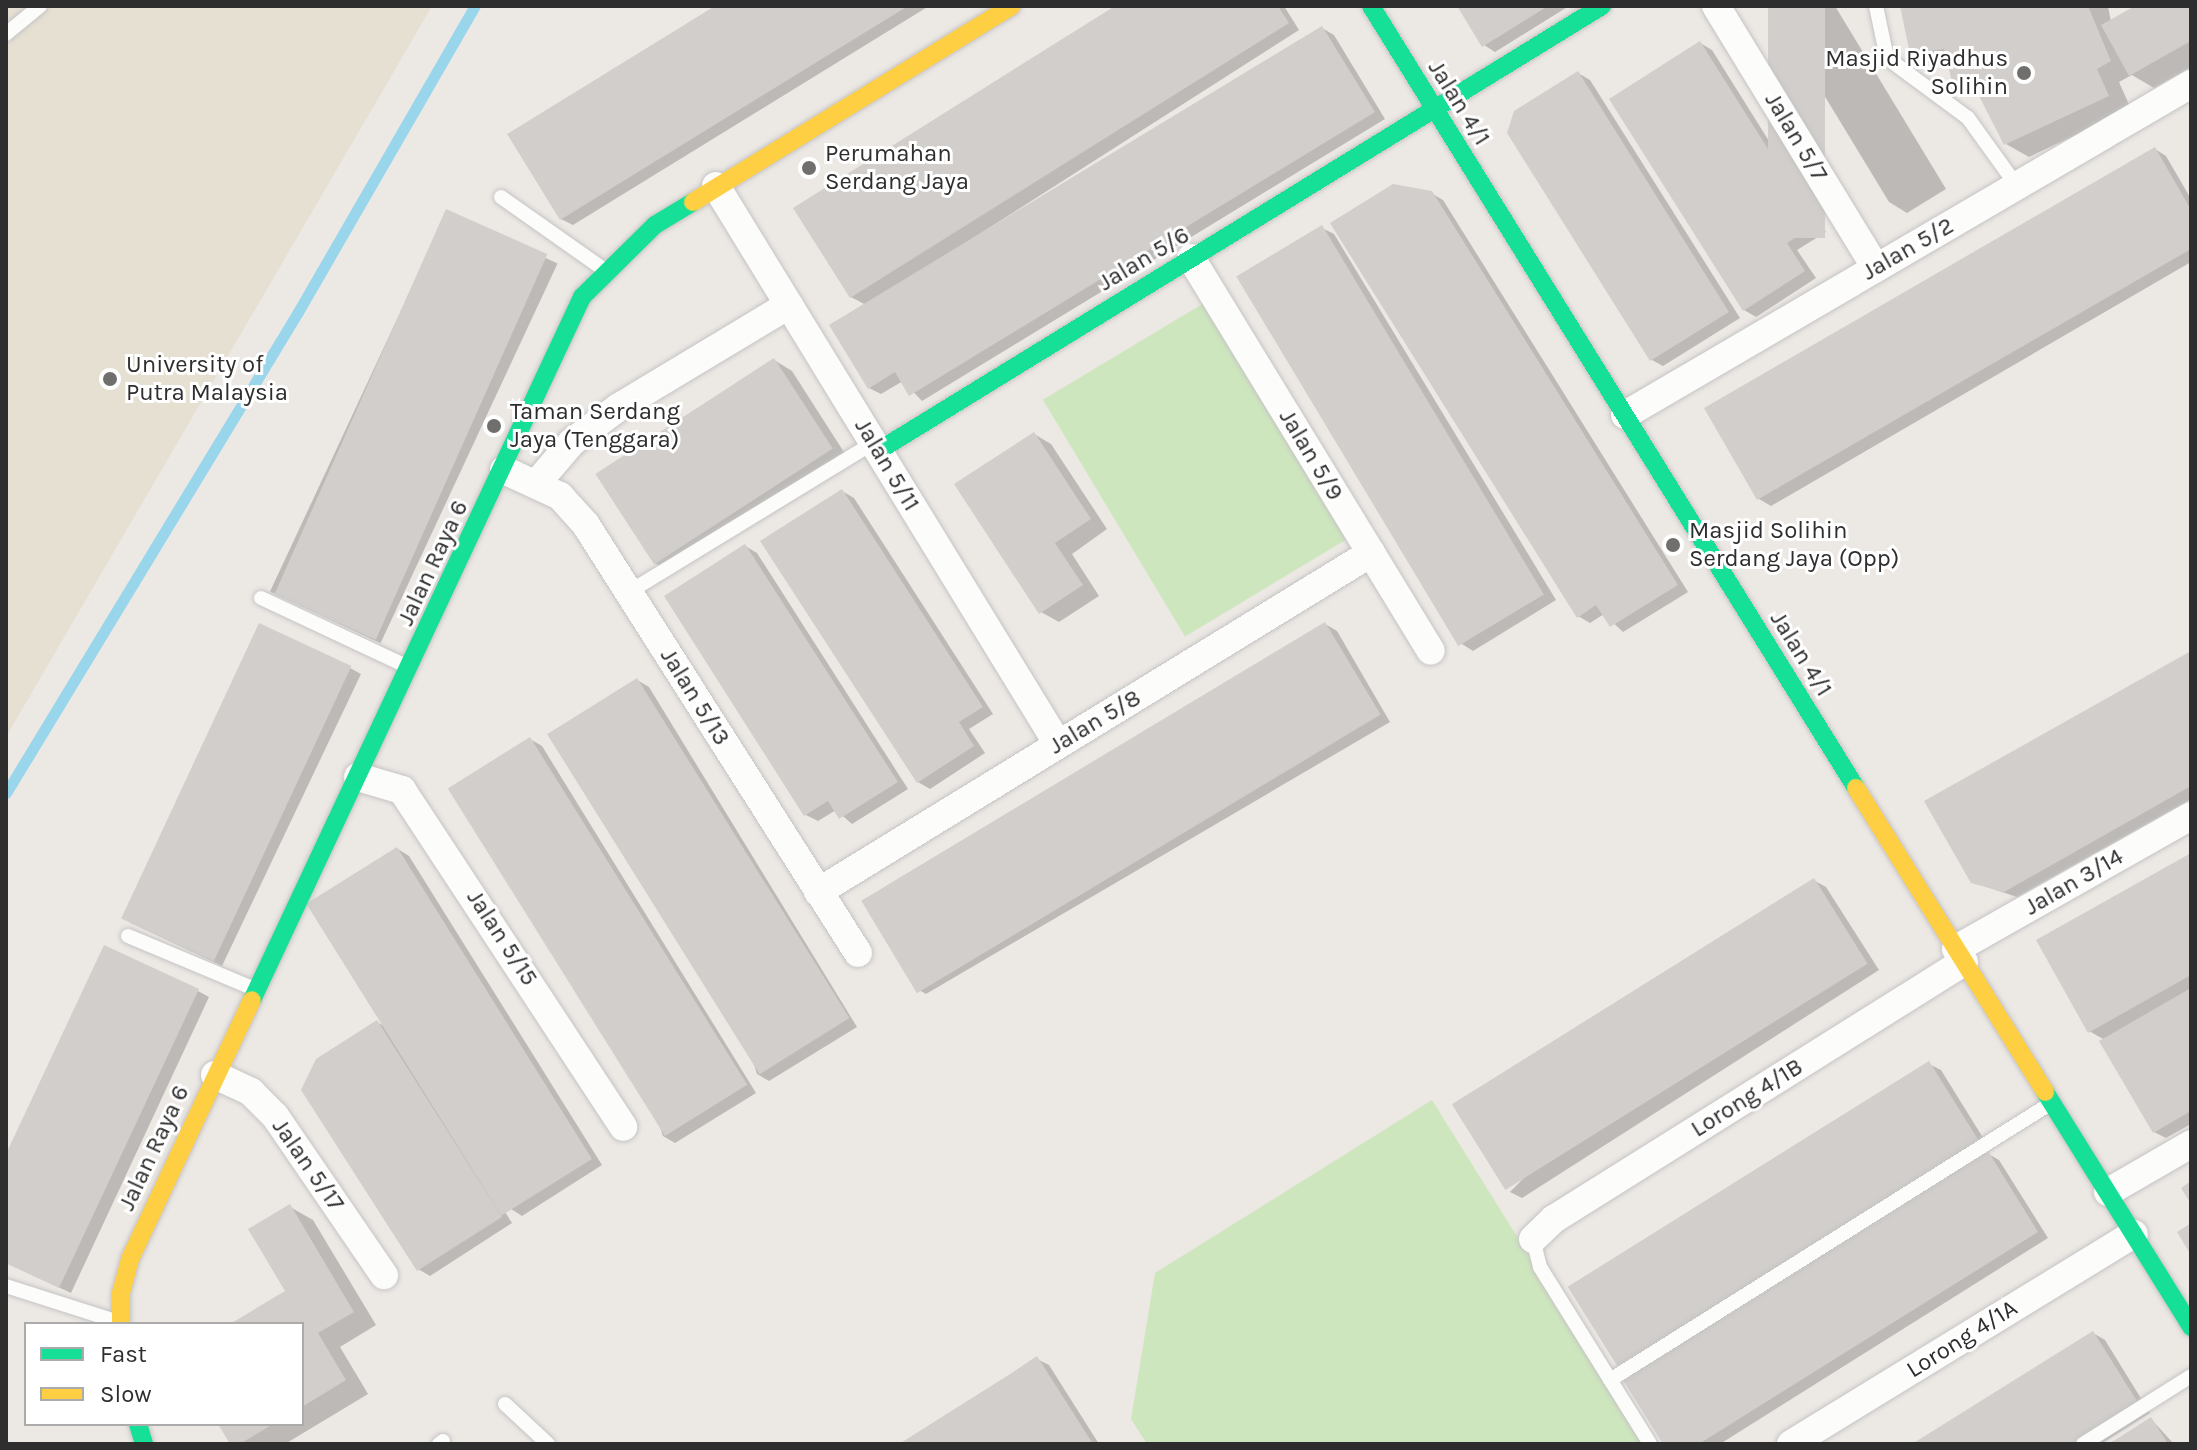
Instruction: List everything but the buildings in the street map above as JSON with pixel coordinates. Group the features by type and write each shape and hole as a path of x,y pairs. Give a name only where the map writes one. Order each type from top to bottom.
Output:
{"street":[{"name":"Jalan Raya 6","path":"121,1322 121,1293 130,1259 504,470 582,297 604,270 655,225 985,12 1011,6"},
{"name":"Jalan 4/1","path":"1371,6 2191,1327"},
{"name":"Jalan 5/6","path":"876,447 1602,6"},
{"name":"Jalan 5/7","path":"1716,6 1876,268"},
{"name":"Jalan 5/2","path":"1625,415 2191,84"},
{"name":"Jalan 5/11","path":"716,186 1058,744"},
{"name":"Jalan 5/9","path":"1191,258 1431,651"},
{"path":"537,483 572,442 619,407 789,305"},
{"name":"Jalan 5/13","path":"504,470 560,496 586,525 858,953"},
{"name":"Jalan 5/8","path":"818,892 1371,553"},
{"name":"Jalan 5/15","path":"358,777 402,790 623,1127"},
{"name":"Jalan 3/14","path":"1960,956 2191,816"},
{"name":"Lorong 4/1B","path":"1533,1239 1554,1219 1960,956"},
{"name":"Jalan 5/17","path":"215,1075 251,1092 275,1116 384,1275"},
{"path":"2108,1192 2191,1144"},
{"name":"Lorong 4/1A","path":"1791,1444 2134,1234"}],"lane":[{"path":"6,34 40,6"},
{"path":"1876,6 1887,58 1968,118 2017,186"},
{"path":"501,197 604,270"},
{"path":"629,592 876,447"},
{"path":"261,598 410,668"},
{"path":"128,936 256,989"},
{"path":"1610,1380 2052,1103"},
{"path":"1533,1239 1540,1267 1650,1444"},
{"path":"6,1286 118,1322"},
{"path":"2083,1444 2191,1376"},
{"path":"505,1404 548,1444"}],"shaded area":[{"name":"University of Putra Malaysia","path":"6,6 432,6 6,737"}],"green space":[{"path":"1204,303 1346,540 1185,636 1043,400"},
{"path":"1432,1100 1646,1444 1147,1444 1131,1419 1155,1273"}],"waterway":[{"path":"6,793 298,312 475,6"}],"traffic: fast":[{"path":"1371,6 1856,788"},
{"path":"878,451 1602,6"},
{"path":"252,1000 582,297 655,225 693,202"},
{"path":"2045,1092 2191,1327"},
{"path":"139,1426 144,1444"}],"traffic: slow":[{"path":"693,202 1011,6"},
{"path":"1856,788 2045,1092"},
{"path":"121,1322 121,1293 130,1259 252,1000"}],"place":[{"name":"Masjid Riyadhus Solihin","path":"2024,73"},
{"name":"Perumahan Serdang Jaya","path":"809,168"},
{"name":"University of Putra Malaysia","path":"110,379"},
{"name":"Taman Serdang Jaya (Tenggara)","path":"494,426"},
{"name":"Masjid Solihin Serdang Jaya (Opp)","path":"1673,545"}]}
